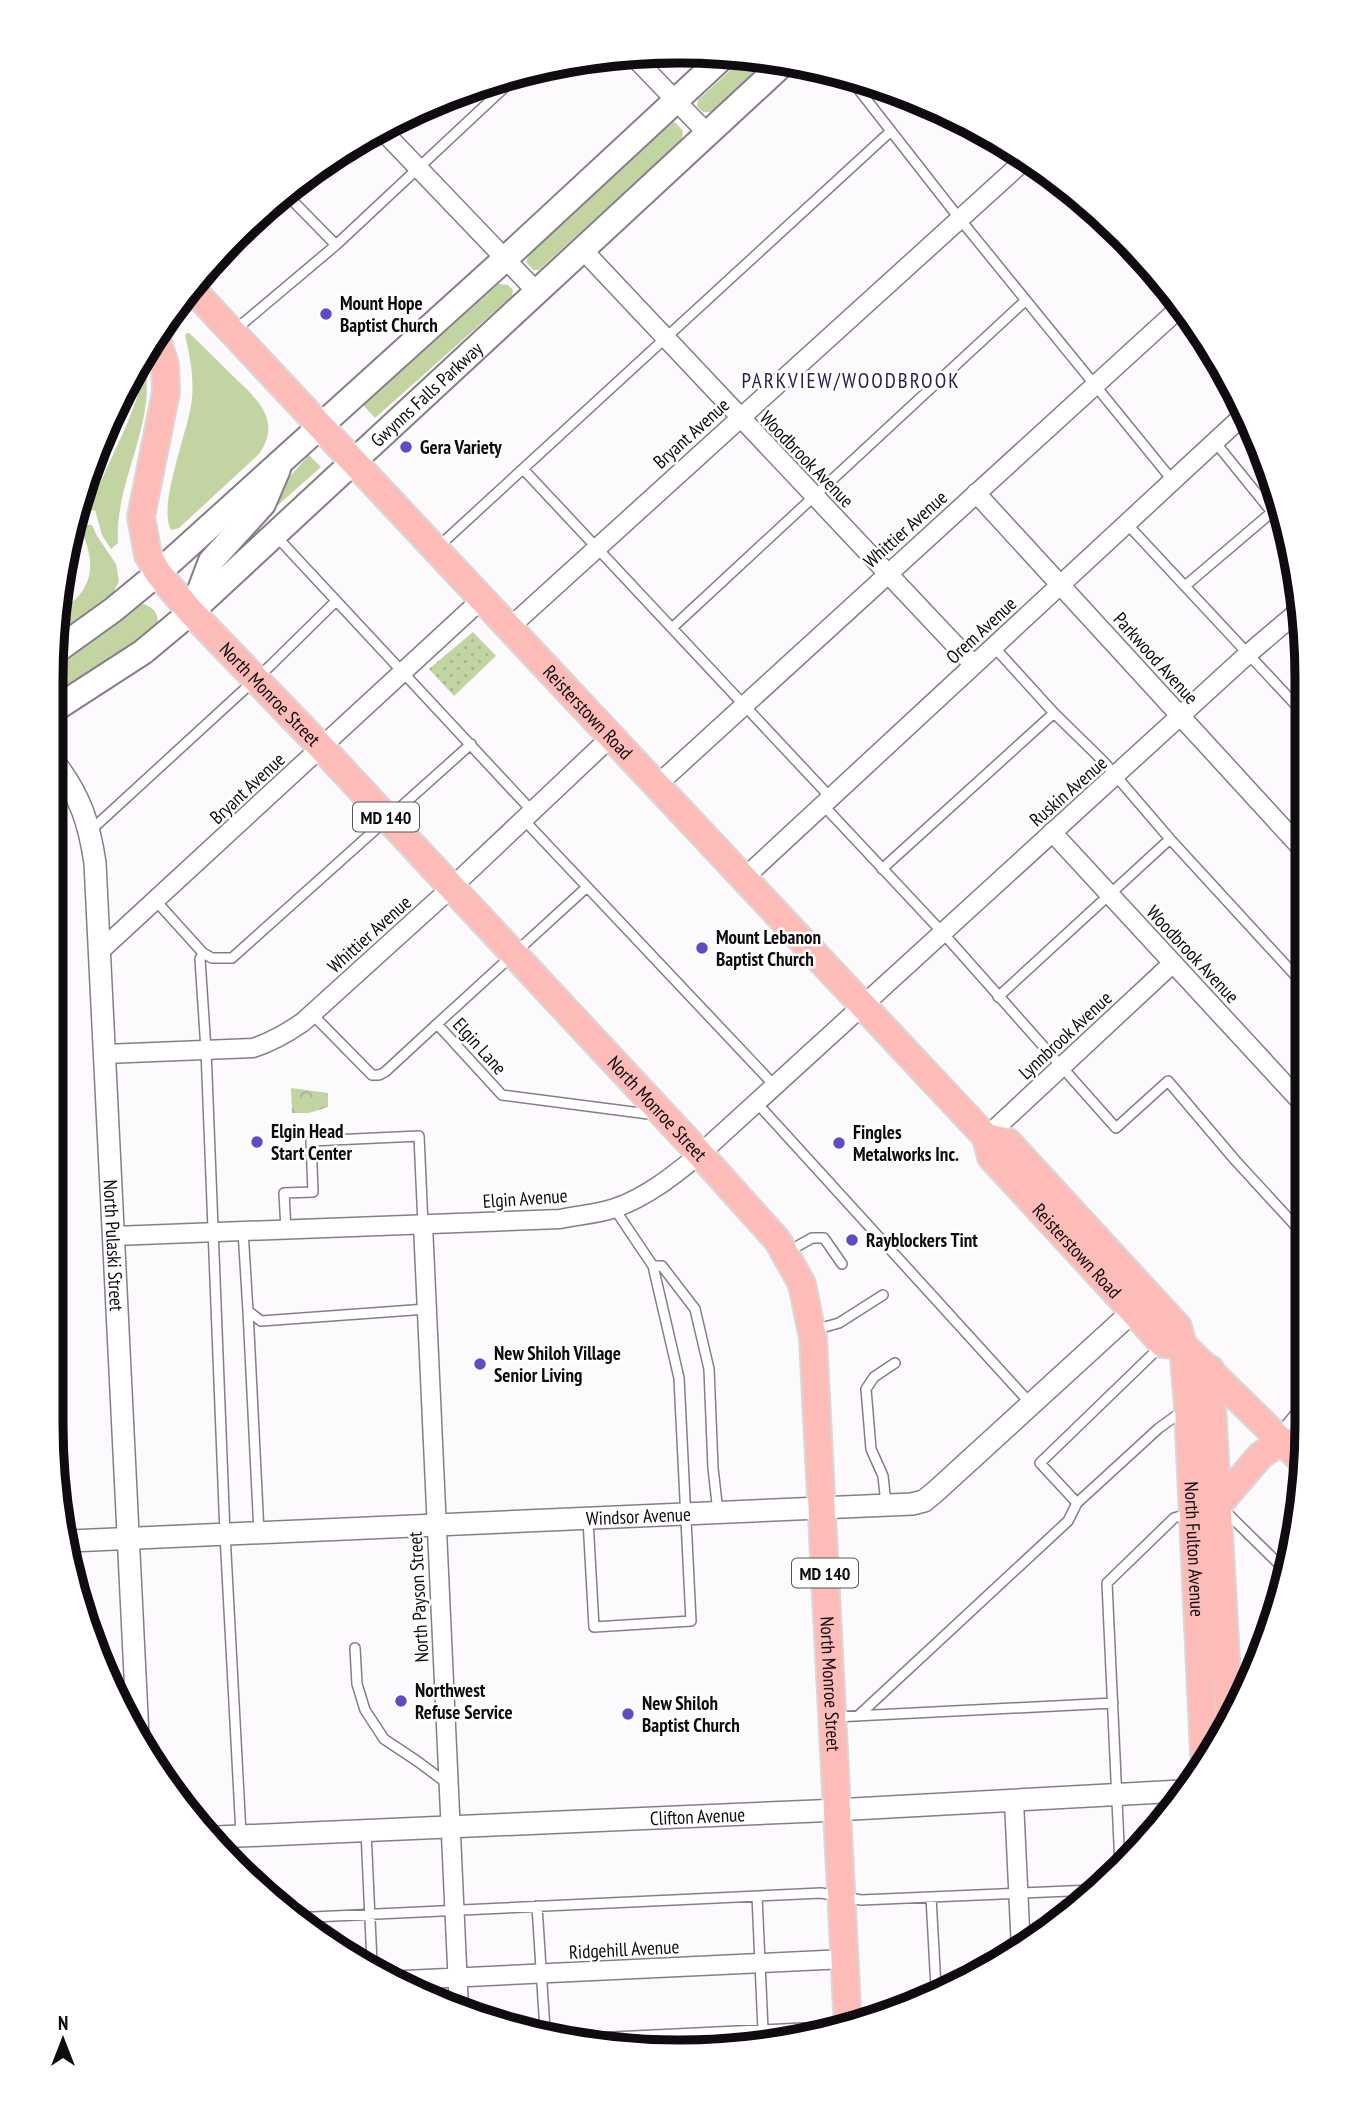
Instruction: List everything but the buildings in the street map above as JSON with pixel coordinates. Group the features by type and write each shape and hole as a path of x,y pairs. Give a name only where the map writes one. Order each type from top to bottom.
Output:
{"main road":[{"path":"64,645 159,573 715,64"},
{"name":"Gwynns Falls Parkway","path":"63,704 143,652 191,612 775,71"},
{"name":"Reisterstown Road","path":"198,295 986,1137 991,1157 1011,1179 1178,1326 1173,1344"},
{"name":"North Monroe Street","path":"160,348 165,365 166,392 141,517 148,555 159,573 191,612 322,748 700,1154 778,1241 802,1284 812,1331 822,1508 845,1717 838,1810 845,1959 853,2014"},
{"path":"191,612 211,561 262,504 281,462"},
{"name":"Reisterstown Road","path":"986,1137 1008,1142 1089,1247 1132,1312 1210,1369 1294,1453"},
{"name":"North Fulton Avenue","path":"1173,1344 1211,1520 1228,1702"},
{"name":"North Fulton Avenue","path":"1203,1746 1211,1520 1210,1369"},
{"path":"1211,1520 1271,1468 1282,1440"}],"street":[{"path":"640,64 707,133"},
{"path":"388,137 536,291"},
{"name":"Bryant Avenue","path":"510,627 1019,166"},
{"name":"Woodbrook Avenue","path":"582,249 974,666"},
{"name":"Whittier Avenue","path":"657,785 1174,313"},
{"name":"Orem Avenue","path":"744,878 1238,421"},
{"name":"Parkwood Avenue","path":"976,493 1295,841"},
{"name":"Bryant Avenue","path":"100,951 483,598"},
{"name":"Ruskin Avenue","path":"862,1004 1292,617"},
{"name":"Whittier Avenue","path":"105,1054 253,1048 274,1041 312,1014 612,736"},
{"name":"North Pulaski Street","path":"63,774 75,791 90,831 95,863 137,1715"},
{"path":"1290,836 1295,831"},
{"name":"Woodbrook Avenue","path":"1052,832 1295,1095"},
{"name":"Lynnbrook Avenue","path":"986,1137 1173,963"},
{"name":"Elgin Avenue","path":"115,1236 560,1219 614,1208 667,1181 700,1154 862,1004"},
{"name":"North Payson Street","path":"423,1225 458,1999"},
{"name":"Windsor Avenue","path":"74,1541 912,1504 924,1501 1132,1312"},
{"path":"1282,1440 1295,1424"},
{"name":"Clifton Avenue","path":"225,1838 1173,1791"},
{"path":"1014,1801 1020,1936"},
{"name":"Ridgehill Avenue","path":"415,1980 845,1959"}],"lane":[{"path":"233,332 336,245 503,89"},
{"path":"859,91 959,218 1173,481"},
{"path":"436,549 891,131"},
{"path":"292,200 336,245"},
{"path":"672,628 1026,300"},
{"path":"1215,442 1271,511"},
{"path":"523,469 744,705 882,869 942,932 1116,1128 1168,1081 1295,1225"},
{"path":"1185,586 1272,512"},
{"path":"1127,524 1295,703"},
{"path":"274,534 471,744 587,887 774,1086"},
{"path":"90,831 336,601"},
{"path":"994,647 1116,776 1295,975"},
{"path":"882,869 1054,713"},
{"path":"156,901 202,953 212,958 232,957 471,744"},
{"path":"999,997 1170,839"},
{"path":"437,1024 587,887"},
{"path":"202,953 200,959 225,1534 225,1838"},
{"name":"Elgin Lane","path":"312,1014 372,1075 379,1076 385,1072 437,1024 502,1096 665,1116"},
{"path":"756,1102 1030,1403"},
{"path":"286,1230 284,1193 313,1192 311,1141 419,1136 423,1225"},
{"path":"588,1518 594,1627 691,1621 679,1378 653,1266 614,1208"},
{"path":"243,1231 258,1533"},
{"path":"785,1253 812,1238 824,1238 842,1264"},
{"path":"653,1266 663,1266 695,1309 709,1369 713,1468 718,1512"},
{"path":"812,1331 839,1323 883,1295"},
{"path":"248,1311 261,1321 427,1309"},
{"path":"1077,1503 1040,1463 1173,1344"},
{"path":"886,1506 883,1476 871,1449 866,1389 874,1377 895,1363"},
{"path":"845,1717 1068,1521 1077,1503 1159,1428 1188,1407"},
{"path":"1120,1855 1107,1583 1174,1518 1211,1520 1278,1565"},
{"path":"355,1648 357,1684 365,1710 384,1739 447,1784"},
{"path":"845,1717 1113,1703"},
{"path":"366,1831 372,1957"},
{"path":"310,1917 821,1893 861,1900 1081,1890"},
{"path":"757,1896 763,2030"},
{"path":"931,1897 936,1983"},
{"path":"537,1906 545,2025"},
{"path":"617,2037 807,2026"}],"green space":[{"path":"735,66 759,68 712,112 703,112 697,106 698,100"},
{"path":"673,122 683,131 682,139 539,270 533,270 526,262 528,256"},
{"path":"498,284 508,285 513,290 512,296 375,418 363,405"},
{"path":"187,333 258,401 264,410 268,431 266,442 259,454 179,528 171,530 168,503 192,399 191,367 185,335"},
{"path":"146,374 144,415 122,501 118,543 111,549 102,535 95,510 87,512 127,424"},
{"path":"133,396 97,480 110,443"},
{"path":"309,455 321,467 268,514 246,546 218,573 283,484"},
{"path":"83,525 92,525 116,564 119,581 113,593 65,629 67,606 86,586 89,575 89,552 82,531"},
{"path":"144,604 157,615 155,630 63,695 64,658 136,605"},
{"path":"473,632 496,656 454,696 429,669"},
{"path":"291,1088 328,1093 328,1107 309,1113 292,1113"}],"place":[{"name":"Mount Hope Baptist Church","path":"326,314"},
{"name":"Gera Variety","path":"406,447"},
{"name":"Mount Lebanon Baptist Church","path":"702,948"},
{"name":"Elgin Head Start Center","path":"257,1142"},
{"name":"Fingles Metalworks Inc.","path":"839,1143"},
{"name":"Rayblockers Tint","path":"852,1240"},
{"name":"New Shiloh Village Senior Living","path":"480,1364"},
{"name":"Northwest Refuse Service","path":"401,1701"},
{"name":"New Shiloh Baptist Church","path":"628,1714"}],"district":[{"name":"PARKVIEW/WOODBROOK","path":"851,380"}]}
